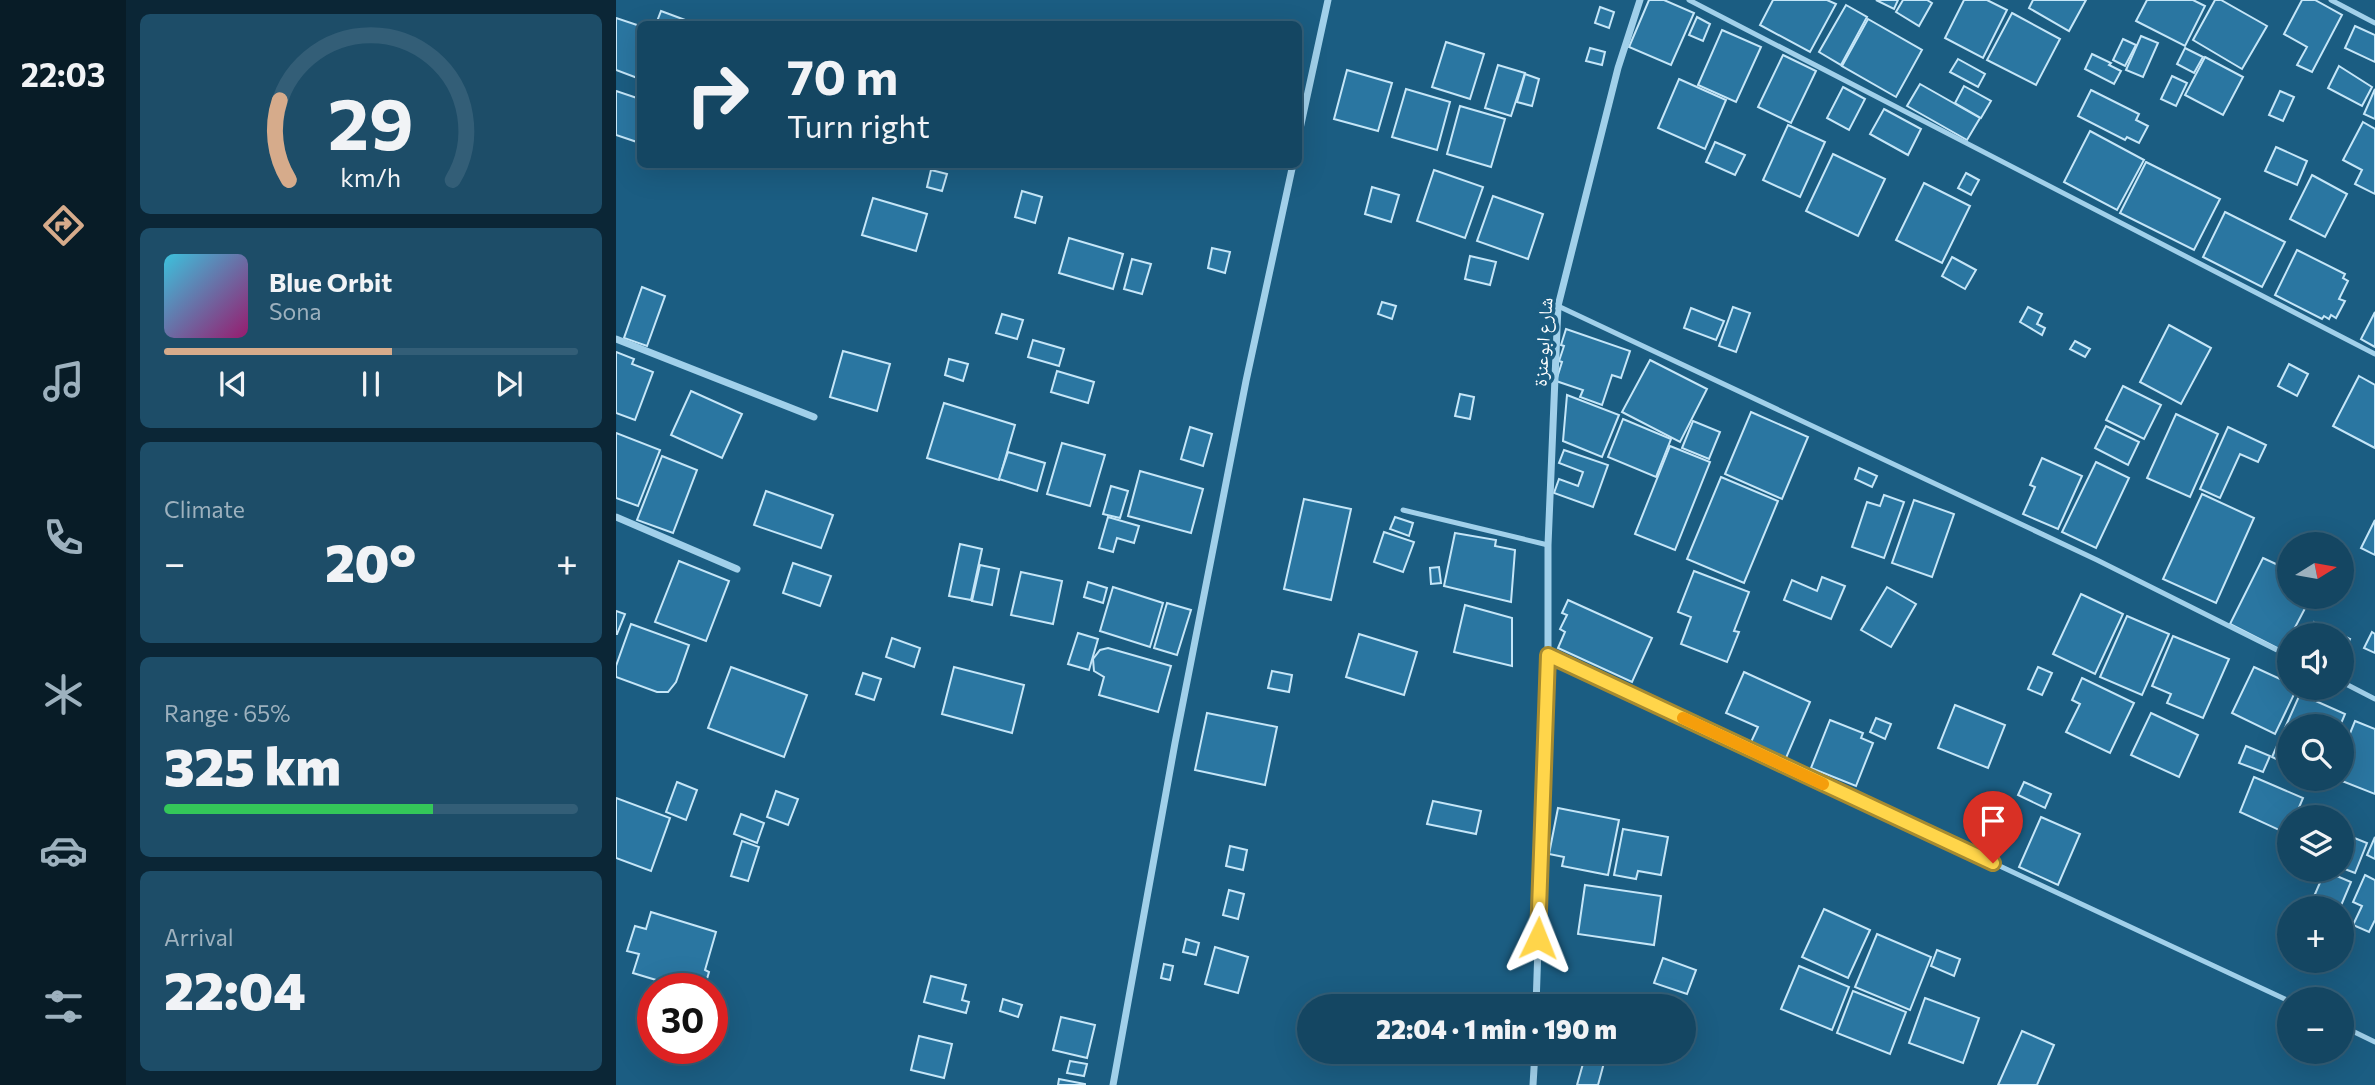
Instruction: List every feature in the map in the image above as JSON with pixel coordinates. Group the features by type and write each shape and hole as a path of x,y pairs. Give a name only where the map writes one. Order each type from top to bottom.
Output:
{"street":[{"path":"1302,120 1328,0"},
{"name":"شارع ابوعنزة","path":"1536,994 1548,655 1548,545 1558,306 1618,68 1640,0"},
{"path":"1113,1085 1175,743 1246,381 1292,168"},
{"path":"616,340 814,416"},
{"path":"616,517 737,569"},
{"path":"1534,1085 1535,1064"}],"lane":[{"path":"1689,0 2375,354"},
{"path":"2331,0 2375,23"},
{"path":"1558,306 2084,554 2277,650"},
{"path":"1403,510 1548,545"},
{"path":"1548,655 2277,996"},
{"path":"2354,688 2375,699"},
{"path":"2354,1032 2375,1042"}],"building":[{"path":"1649,0 1664,0 1694,13 1671,65 1629,47"},
{"path":"1773,0 1827,0 1836,4 1810,52 1760,25"},
{"path":"1876,0 1898,0 1894,9"},
{"path":"1903,0 1927,0 1932,3 1919,26 1896,12"},
{"path":"1964,0 1987,0 2007,10 1983,58 1945,38"},
{"path":"2033,0 2086,0 2069,31 2029,8"},
{"path":"2147,0 2193,0 2205,6 2185,46 2136,21"},
{"path":"2215,0 2221,0 2267,26 2242,69 2193,40"},
{"path":"2302,0 2315,0 2342,15 2312,72 2297,65 2307,47 2284,34"},
{"path":"1846,5 1867,17 1841,65 1819,52"},
{"path":"1600,7 1614,12 1609,28 1595,23"},
{"path":"661,11 688,21 657,21"},
{"path":"2012,13 2060,39 2036,85 1987,60"},
{"path":"1697,17 1710,24 1703,41 1689,35"},
{"path":"616,18 637,25 637,78 616,70"},
{"path":"1868,19 1922,50 1896,97 1842,66"},
{"path":"2355,26 2375,35 2375,62 2345,48"},
{"path":"1722,30 1761,47 1736,102 1698,85"},
{"path":"2141,36 2158,43 2143,77 2126,70"},
{"path":"2123,39 2136,45 2125,66 2113,60"},
{"path":"1446,42 1484,54 1470,99 1432,87"},
{"path":"1590,48 1605,52 1602,65 1586,61"},
{"path":"2185,48 2203,57 2194,73 2177,64"},
{"path":"2092,54 2121,71 2114,84 2085,69"},
{"path":"1783,55 1816,71 1791,123 1758,107"},
{"path":"2205,57 2243,77 2223,115 2185,95"},
{"path":"1958,59 1985,74 1978,87 1950,72"},
{"path":"1498,65 1525,73 1511,116 1485,108"},
{"path":"2339,66 2372,87 2362,106 2328,88"},
{"path":"1347,70 1392,83 1378,131 1334,119"},
{"path":"1525,74 1539,79 1532,106 1517,102"},
{"path":"2172,76 2187,83 2176,106 2161,99"},
{"path":"1679,79 1726,100 1705,149 1658,128"},
{"path":"1920,84 1980,118 1967,140 1907,106"},
{"path":"1964,86 1991,101 1981,118 1955,103"},
{"path":"1843,87 1865,99 1849,130 1827,118"},
{"path":"1406,89 1450,102 1437,150 1392,137"},
{"path":"2375,89 2375,119 2364,114"},
{"path":"2091,90 2139,114 2136,120 2148,126 2139,143 2127,137 2125,140 2078,116"},
{"path":"616,91 637,98 637,142 616,135"},
{"path":"2280,91 2294,97 2283,121 2269,115"},
{"path":"1460,106 1505,119 1491,167 1447,154"},
{"path":"1884,109 1921,129 1908,155 1870,134"},
{"path":"2363,122 2375,129 2375,194 2355,184 2362,170 2343,160"},
{"path":"1788,125 1825,142 1800,197 1763,180"},
{"path":"2090,131 2144,160 2117,210 2064,182"},
{"path":"1715,142 1745,155 1735,175 1706,162"},
{"path":"2276,147 2307,161 2297,185 2265,171"},
{"path":"1833,154 1885,179 1858,236 1806,211"},
{"path":"2146,162 2220,199 2194,250 2120,213"},
{"path":"931,170 947,174 942,191 927,187"},
{"path":"1434,170 1483,187 1465,238 1417,221"},
{"path":"1966,173 1979,180 1971,195 1958,188"},
{"path":"2312,175 2347,194 2325,237 2290,219"},
{"path":"1924,183 1970,206 1942,263 1896,240"},
{"path":"1372,187 1399,195 1391,222 1365,214"},
{"path":"1022,191 1042,197 1035,223 1015,217"},
{"path":"1493,196 1543,214 1528,259 1477,241"},
{"path":"873,198 927,214 916,251 862,235"},
{"path":"2225,212 2285,242 2262,287 2203,257"},
{"path":"1069,238 1123,254 1113,289 1059,273"},
{"path":"1212,248 1230,252 1225,273 1208,268"},
{"path":"2297,250 2345,274 2343,278 2348,281 2339,299 2345,301 2336,318 2331,315 2329,319 2324,316 2322,319 2275,295"},
{"path":"1470,256 1496,262 1490,285 1465,279"},
{"path":"1952,257 1976,270 1965,289 1942,276"},
{"path":"1132,259 1151,264 1142,294 1124,289"},
{"path":"642,287 665,296 647,346 624,338"},
{"path":"1382,302 1396,306 1392,319 1378,314"},
{"path":"1733,307 1750,313 1736,352 1719,346"},
{"path":"2028,307 2042,314 2037,324 2045,328 2042,335 2020,322"},
{"path":"1691,308 1724,321 1716,340 1684,328"},
{"path":"2375,312 2375,347 2361,339"},
{"path":"1002,314 1023,320 1017,339 996,333"},
{"path":"2169,325 2211,348 2181,404 2140,382"},
{"path":"1566,329 1630,351 1621,378 1612,375 1602,405 1580,397 1583,390 1556,381 1562,362 1559,361"},
{"path":"1033,340 1064,349 1059,366 1028,357"},
{"path":"2075,341 2090,349 2085,357 2070,349"},
{"path":"843,351 890,364 877,411 830,397"},
{"path":"616,352 634,359 632,364 653,372 635,420 616,413"},
{"path":"949,359 968,364 963,381 945,375"},
{"path":"1650,360 1707,389 1680,442 1622,412"},
{"path":"2289,364 2308,374 2297,396 2278,386"},
{"path":"1057,371 1094,382 1088,403 1051,392"},
{"path":"2359,376 2375,385 2375,448 2333,426"},
{"path":"2123,386 2161,405 2144,439 2106,420"},
{"path":"691,391 742,414 722,458 671,435"},
{"path":"1460,394 1474,397 1470,419 1455,416"},
{"path":"1567,395 1619,415 1602,457 1563,441"},
{"path":"944,403 1015,425 999,480 927,458"},
{"path":"1751,412 1808,437 1782,499 1725,474"},
{"path":"2176,414 2218,434 2190,497 2147,478"},
{"path":"1623,419 1671,439 1656,477 1608,457"},
{"path":"1693,421 1720,432 1709,459 1682,448"},
{"path":"2106,426 2139,442 2128,465 2095,448"},
{"path":"1190,427 1212,434 1203,466 1181,459"},
{"path":"2228,427 2266,445 2258,462 2240,454 2220,498 2200,489"},
{"path":"616,433 660,450 638,506 616,498"},
{"path":"1062,443 1105,455 1090,506 1047,494"},
{"path":"1670,446 1710,462 1675,550 1635,534"},
{"path":"1564,450 1608,465 1593,507 1554,493 1559,479 1578,486 1583,472 1559,463"},
{"path":"1008,452 1045,463 1037,491 999,479"},
{"path":"662,456 697,470 673,533 637,520"},
{"path":"2042,458 2082,476 2058,529 2023,514 2035,487 2030,485"},
{"path":"2096,462 2129,478 2096,548 2062,532"},
{"path":"1859,468 1877,476 1872,487 1855,479"},
{"path":"1140,471 1203,489 1191,533 1128,516"},
{"path":"1721,477 1778,501 1744,583 1687,559"},
{"path":"1111,486 1128,491 1120,518 1103,514"},
{"path":"766,491 833,515 821,548 754,525"},
{"path":"2202,494 2254,518 2216,603 2163,579"},
{"path":"1884,495 1904,502 1884,558 1852,547 1867,502 1880,506"},
{"path":"1304,499 1351,509 1331,600 1284,589"},
{"path":"1914,500 1954,514 1932,577 1892,563"},
{"path":"1108,517 1139,526 1134,543 1117,538 1113,552 1099,548"},
{"path":"1395,517 1413,523 1409,536 1390,529"},
{"path":"2375,520 2375,555 2361,548"},
{"path":"1384,532 1414,542 1403,572 1374,562"},
{"path":"1455,533 1496,540 1495,546 1515,550 1511,602 1444,586"},
{"path":"960,544 982,549 971,600 949,596"},
{"path":"2263,558 2277,564 2277,609 2305,609 2297,623 2277,623 2277,648 2230,624"},
{"path":"679,561 729,581 706,641 655,622"},
{"path":"793,563 831,576 820,606 783,593"},
{"path":"980,565 999,569 992,605 972,601"},
{"path":"1439,567 1441,583 1431,584 1430,568"},
{"path":"1694,571 1749,592 1734,631 1739,632 1727,662 1681,644 1691,617 1678,612"},
{"path":"1021,572 1062,581 1053,624 1011,615"},
{"path":"1822,577 1845,586 1831,619 1784,600 1792,580 1817,591"},
{"path":"1088,582 1107,588 1103,603 1084,597"},
{"path":"1113,587 1163,603 1150,647 1100,631"},
{"path":"1887,587 1916,604 1891,647 1861,630"},
{"path":"2081,594 2123,614 2095,674 2053,654"},
{"path":"1568,600 1652,638 1632,682 1558,648 1565,632 1560,629 1567,615 1562,613"},
{"path":"1167,603 1191,610 1177,655 1154,648"},
{"path":"1465,605 1512,618 1512,666 1454,652"},
{"path":"616,611 625,614 617,634 616,634"},
{"path":"2127,616 2169,634 2142,695 2100,677"},
{"path":"631,624 689,645 676,682 668,692 657,692 616,677 616,666"},
{"path":"2372,632 2375,634 2375,653 2364,648"},
{"path":"1078,633 1098,639 1089,670 1068,664"},
{"path":"1359,634 1417,652 1404,695 1346,677"},
{"path":"2173,636 2229,659 2203,718 2167,703 2171,694 2152,686"},
{"path":"892,638 920,648 914,667 886,657"},
{"path":"1108,648 1171,666 1158,712 1099,695 1104,677 1094,671 1093,659 1100,650"},
{"path":"731,667 807,695 784,757 708,728"},
{"path":"954,667 1024,685 1012,733 942,714"},
{"path":"2038,667 2052,673 2042,695 2028,689"},
{"path":"2254,667 2277,678 2277,700 2291,700 2285,714 2277,714 2275,734 2232,713"},
{"path":"1272,671 1292,675 1289,692 1268,688"},
{"path":"1744,672 1810,702 1786,758 1751,742 1758,727 1726,713"},
{"path":"863,673 881,679 874,700 856,694"},
{"path":"2082,678 2134,703 2110,753 2066,732 2080,704 2072,700"},
{"path":"2297,700 2314,700 2345,714 2291,714"},
{"path":"1955,705 2005,725 1988,768 1938,748"},
{"path":"1207,713 1277,727 1265,785 1195,770"},
{"path":"2151,713 2198,735 2179,777 2131,755"},
{"path":"1876,718 1891,724 1885,739 1870,732"},
{"path":"1830,720 1863,733 1861,738 1873,743 1856,786 1811,768"},
{"path":"2355,721 2375,729 2375,794 2354,786"},
{"path":"2246,746 2270,756 2263,772 2239,763"},
{"path":"2277,746 2277,759 2272,757"},
{"path":"2254,777 2277,787 2277,791 2287,791 2303,798 2300,805 2277,805 2277,829 2240,812"},
{"path":"677,782 697,790 686,820 666,812"},
{"path":"2024,782 2051,794 2045,808 2018,795"},
{"path":"776,791 798,799 788,825 767,817"},
{"path":"616,798 670,818 651,871 616,858"},
{"path":"1433,801 1481,811 1476,834 1427,824"},
{"path":"1558,808 1619,820 1608,875 1562,866 1564,857 1549,854"},
{"path":"741,814 764,823 757,843 734,834"},
{"path":"2041,817 2080,834 2058,885 2019,867"},
{"path":"1623,829 1668,837 1661,875 1638,871 1636,879 1614,875"},
{"path":"2375,837 2375,859 2367,855"},
{"path":"2354,838 2367,843 2354,873"},
{"path":"742,841 759,847 748,881 731,876"},
{"path":"1230,846 1247,850 1243,870 1226,866"},
{"path":"2365,875 2375,880 2375,920 2369,932 2354,925 2362,906 2354,902"},
{"path":"2320,882 2351,882 2345,896 2314,896"},
{"path":"1585,885 1661,896 1654,945 1578,934"},
{"path":"1229,890 1244,894 1238,919 1223,915"},
{"path":"1824,909 1870,930 1848,978 1802,957"},
{"path":"651,912 716,932 705,970 709,973 633,973 639,954 627,951 635,926 646,929"},
{"path":"1877,934 1931,957 1910,1010 1855,987"},
{"path":"1186,939 1199,943 1196,955 1183,952"},
{"path":"1215,947 1248,957 1238,993 1205,984"},
{"path":"1937,950 1960,959 1954,976 1931,966"},
{"path":"1663,958 1696,970 1687,994 1654,983"},
{"path":"1164,964 1173,966 1170,980 1161,978"},
{"path":"1799,966 1849,987 1832,1030 1781,1009"},
{"path":"931,976 966,985 962,1000 969,1002 966,1013 924,1002"},
{"path":"1853,991 1906,1012 1890,1054 1837,1033"},
{"path":"1925,998 1979,1018 1963,1063 1909,1043"},
{"path":"1003,999 1022,1005 1018,1017 1000,1011"},
{"path":"1061,1017 1095,1025 1087,1058 1053,1050"},
{"path":"2022,1031 2054,1045 2037,1085 1998,1085"},
{"path":"919,1036 952,1044 944,1078 911,1070"},
{"path":"1070,1061 1087,1064 1084,1076 1067,1073"},
{"path":"1583,1064 1604,1064 1598,1085 1577,1085"},
{"path":"1059,1079 1085,1084 1085,1085 1058,1085"}],"slow traffic":[{"path":"1683,718 1823,784"}],"route":[{"path":"1538,938 1548,655 1993,863"}]}
